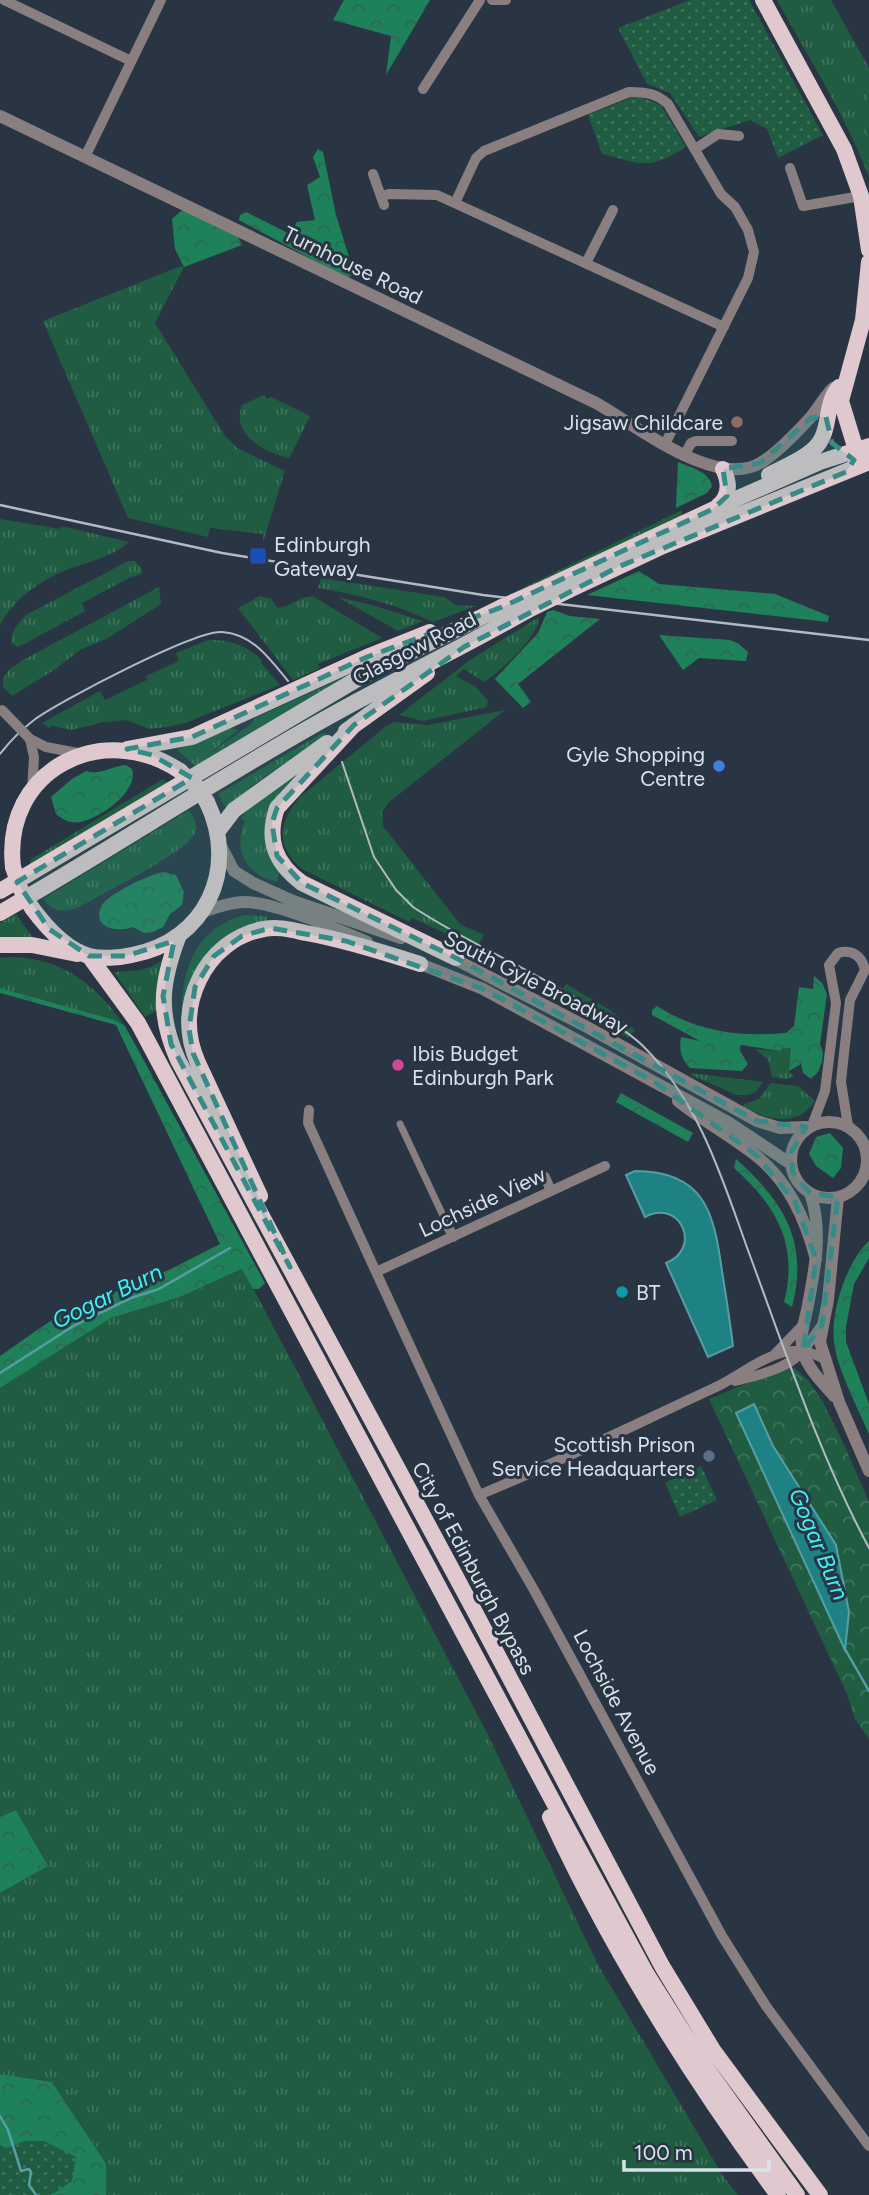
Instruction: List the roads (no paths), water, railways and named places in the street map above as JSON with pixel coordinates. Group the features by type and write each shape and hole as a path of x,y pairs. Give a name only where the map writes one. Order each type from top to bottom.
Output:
{"main road":[{"path":"763,0 837,133 860,196 869,250"},
{"path":"858,458 841,401 868,295 869,262"},
{"path":"739,498 749,486 809,453 820,443 821,421 834,392 845,380"},
{"path":"821,421 836,448 858,458"},
{"name":"Glasgow Road","path":"0,891 364,675 495,610 713,509 858,458"},
{"name":"Glasgow Road","path":"0,913 306,729 385,685 464,647 527,610 858,458"},
{"path":"713,509 727,496 728,482 723,469"},
{"path":"0,844 16,823 32,792 50,772 84,754 192,737 367,657 495,610"},
{"path":"219,837 231,813 261,789 464,647"},
{"path":"354,725 277,808 272,823 273,846 277,856 285,869 302,883 456,958"},
{"path":"0,944 32,945 88,955 126,956 145,953 179,935 202,912 217,876 219,837 207,802 197,787 180,771 152,755 127,749"},
{"path":"16,823 12,841 13,867 20,888 32,908 60,939 88,955"},
{"path":"290,1268 249,1167 194,1053 188,1029 195,987 207,965 223,947 261,929 280,928 346,940 420,964"},
{"name":"City of Edinburgh Bypass","path":"179,935 164,979 165,1014 171,1044 206,1114 662,1966 713,2050 820,2195"},
{"name":"City of Edinburgh Bypass","path":"88,955 138,1023 646,1973 702,2062 797,2195"},
{"path":"495,1691 572,1865 615,1946 689,2068 778,2195"},
{"path":"781,2144 830,2195"}],"street":[{"path":"4,0 130,60"},
{"path":"85,157 161,0"},
{"path":"423,89 480,0"},
{"path":"492,0 506,0"},
{"path":"455,203 476,158 484,151 629,92 656,95 668,104 721,194 735,207 752,240 752,265 666,444"},
{"name":"Turnhouse Road","path":"0,116 596,404 712,467 737,469 760,463 821,421"},
{"path":"695,149 718,134 739,136"},
{"path":"790,168 803,206 860,196"},
{"path":"373,174 382,200 430,194 455,203 724,327"},
{"path":"586,263 613,211"},
{"path":"821,421 846,415"},
{"path":"685,454 696,440 732,441"},
{"path":"1,709 30,739 46,747 84,754"},
{"path":"30,739 34,757 32,792"},
{"name":"South Gyle Broadway","path":"219,837 234,872 264,889 456,958 757,1121 780,1128 836,1122 848,1126"},
{"name":"South Gyle Broadway","path":"202,912 241,902 272,907 332,927 483,989 728,1122 791,1164 797,1181 810,1193"},
{"path":"791,1164 795,1142 810,1125 825,1091 836,1003 829,965 838,953 847,951 860,959 864,970 850,1000 841,1082 848,1126 863,1140 868,1151 867,1170 863,1187 838,1197 828,1198 810,1193"},
{"path":"653,1082 756,1155 777,1177 795,1202 808,1228 816,1259"},
{"path":"309,1110 308,1123 480,1495 721,1385 774,1355 793,1350 826,1360"},
{"path":"400,1124 453,1237"},
{"name":"Lochside View","path":"376,1272 605,1166"},
{"path":"545,1177 551,1191"},
{"path":"810,1193 818,1231 816,1259 803,1325 803,1351 812,1370 839,1402"},
{"path":"838,1197 828,1300 820,1342 839,1402 869,1471"},
{"path":"774,1355 803,1325"},
{"path":"721,1385 765,1373 785,1364 803,1351 822,1325"},
{"path":"785,1364 812,1370"},
{"name":"Lochside Avenue","path":"480,1495 722,1936 766,2006 869,2146"}],"water":[{"path":"635,1171 677,1178 691,1187 702,1199 715,1231 733,1346 708,1357 666,1263 677,1256 683,1247 685,1237 682,1227 677,1219 668,1214 657,1213 645,1217 626,1175"},
{"path":"754,1404 773,1446 836,1545 849,1612 845,1650 736,1413"}],"waterway":[{"name":"Gogar Burn","path":"0,1373 75,1325 131,1298 159,1289 230,1248"},
{"name":"Gogar Burn","path":"845,1649 869,1691"},
{"path":"0,2116 8,2130 21,2171 29,2169 31,2172 29,2185 36,2195"}],"tram line":[{"path":"0,754 25,728 48,711 128,668 207,634 222,632 243,637 260,649 288,681"},
{"path":"342,762 374,857 396,890 413,907 583,1003 631,1035 664,1069 708,1144 819,1440 869,1548"}],"railway":[{"path":"0,505 222,553 483,595 869,640"}],"place":[{"name":"Jigsaw Childcare","path":"737,422"},
{"name":"Edinburgh Gateway","path":"258,556"},
{"name":"Gyle Shopping Centre","path":"719,766"},
{"name":"Ibis Budget Edinburgh Park","path":"398,1065"},
{"name":"BT","path":"622,1292"},
{"name":"Scottish Prison Service Headquarters","path":"709,1456"}]}
